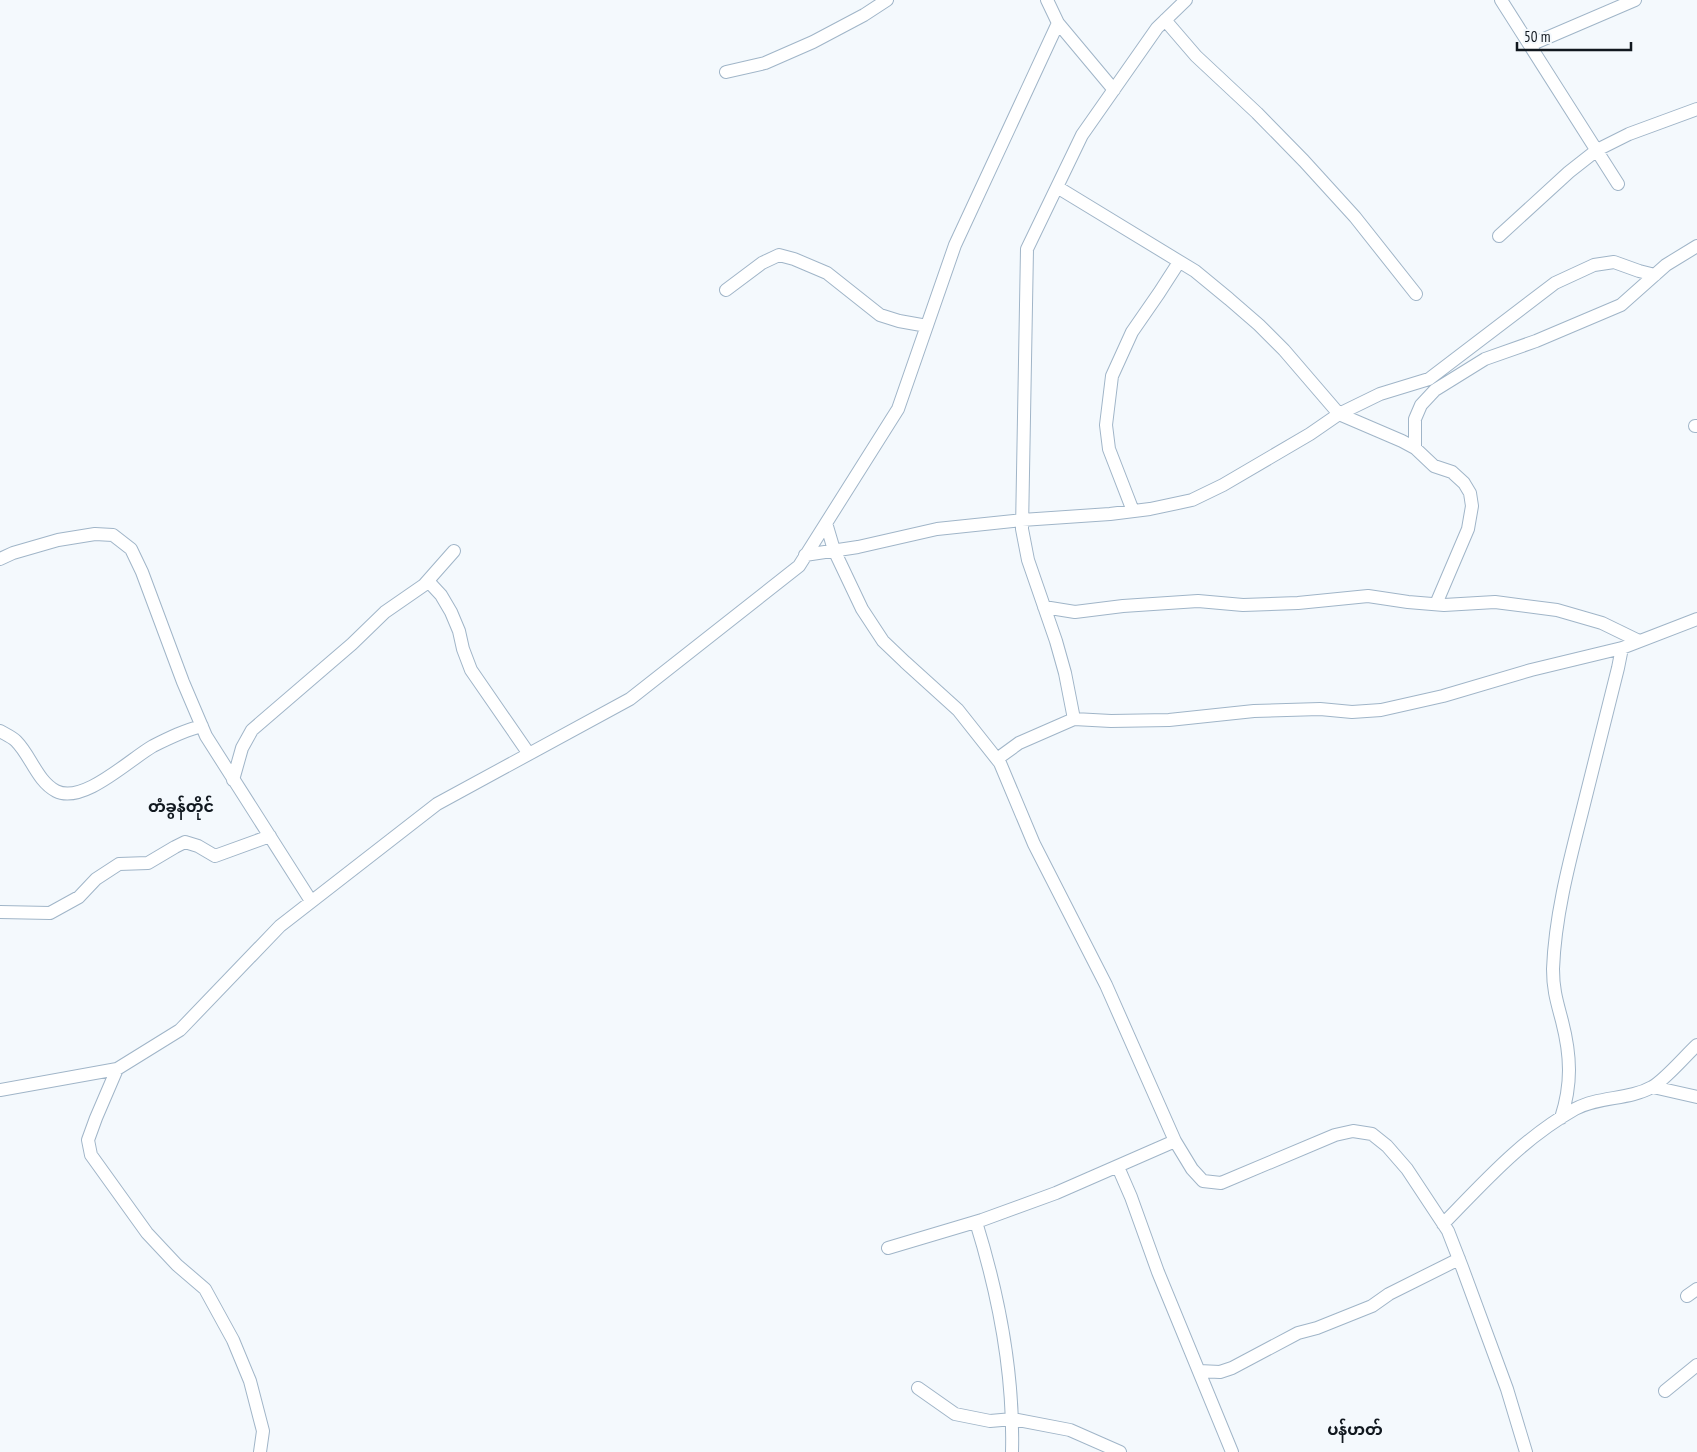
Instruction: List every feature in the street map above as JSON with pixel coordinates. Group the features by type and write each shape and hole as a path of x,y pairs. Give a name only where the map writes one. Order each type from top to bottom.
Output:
{"street":[{"path":"726,72 766,63 813,42 864,15 887,0"},
{"path":"1047,0 1058,24 1114,90"},
{"path":"1074,719 1065,673 1028,560 1022,528 1027,249 1082,135 1157,28 1186,0"},
{"path":"1501,0 1618,184"},
{"path":"1530,45 1635,0"},
{"path":"1165,20 1196,56 1257,113 1304,161 1355,217 1416,294"},
{"path":"0,1090 118,1069 180,1030 280,926 437,804 630,699 798,566 898,409 955,245 1058,24"},
{"path":"1499,236 1562,178 1597,150 1629,134 1697,109"},
{"path":"1057,187 1195,272 1259,325 1284,350 1339,414 1390,435 1415,448 1434,466 1452,472 1464,483 1470,493 1472,506 1468,529 1436,604"},
{"path":"1415,448 1415,419 1421,405 1435,390 1486,359 1536,341 1621,305 1666,264 1697,246"},
{"path":"726,290 762,263 779,255 794,259 827,273 880,315 926,326"},
{"path":"1132,511 1109,449 1106,425 1112,376 1132,332 1179,262"},
{"path":"806,554 858,547 937,529 1132,511 1192,500 1223,486 1310,434 1339,414 1380,394 1429,379 1555,283 1594,265 1614,262 1655,275"},
{"path":"826,523 834,550 862,609 883,641 958,710 997,758 1018,802 1034,844 1106,985 1175,1141 1192,1169 1203,1181 1221,1183 1335,1135 1353,1131 1372,1134 1387,1146 1407,1169 1443,1224 1459,1259 1507,1389 1526,1452"},
{"path":"0,559 13,553 58,540 95,534 113,535 131,549 142,572 174,660 202,726 233,780 312,901"},
{"path":"233,780 242,748 252,730 352,644 385,612 428,581 454,551"},
{"path":"428,581 441,595 451,612 471,670 529,754"},
{"path":"1044,608 1075,612 1123,606 1198,601 1243,604 1298,603 1368,596 1436,604 1495,602 1557,610 1602,623 1639,641"},
{"path":"997,758 1019,743 1074,719 1111,721 1169,720 1254,710 1352,712 1381,710 1443,696 1531,670 1622,648 1697,619"},
{"path":"1560,1118 1566,1102 1570,1078 1562,1022 1554,997 1553,968 1558,925 1570,859 1622,648"},
{"path":"0,731 16,741 46,783 57,792 70,794 82,791 96,784 152,747 185,730 202,726"},
{"path":"0,912 50,913 79,897 96,879 119,864 148,863 185,842 198,846 215,856 270,836"},
{"path":"1443,1224 1486,1178 1518,1150 1560,1118 1578,1108 1603,1099 1636,1093 1654,1087 1697,1045"},
{"path":"118,1069 88,1140 91,1155 147,1233 205,1290 233,1340 250,1381 263,1431 260,1452"},
{"path":"1654,1087 1697,1097"},
{"path":"888,1248 976,1222 1056,1193 1175,1141"},
{"path":"1118,1167 1158,1272 1232,1452"},
{"path":"976,1222 986,1255 1008,1359 1013,1419 1012,1452"},
{"path":"1199,1371 1220,1372 1232,1368 1298,1333 1318,1328 1372,1306 1389,1294 1459,1259"},
{"path":"1665,1392 1697,1365"},
{"path":"918,1388 955,1414 990,1421 1013,1419 1070,1430 1120,1452"}],"district":[{"name":"တံခွန်တိုင်","path":"181,806"},
{"name":"ပန်ဟတ်","path":"1355,1429"}]}
